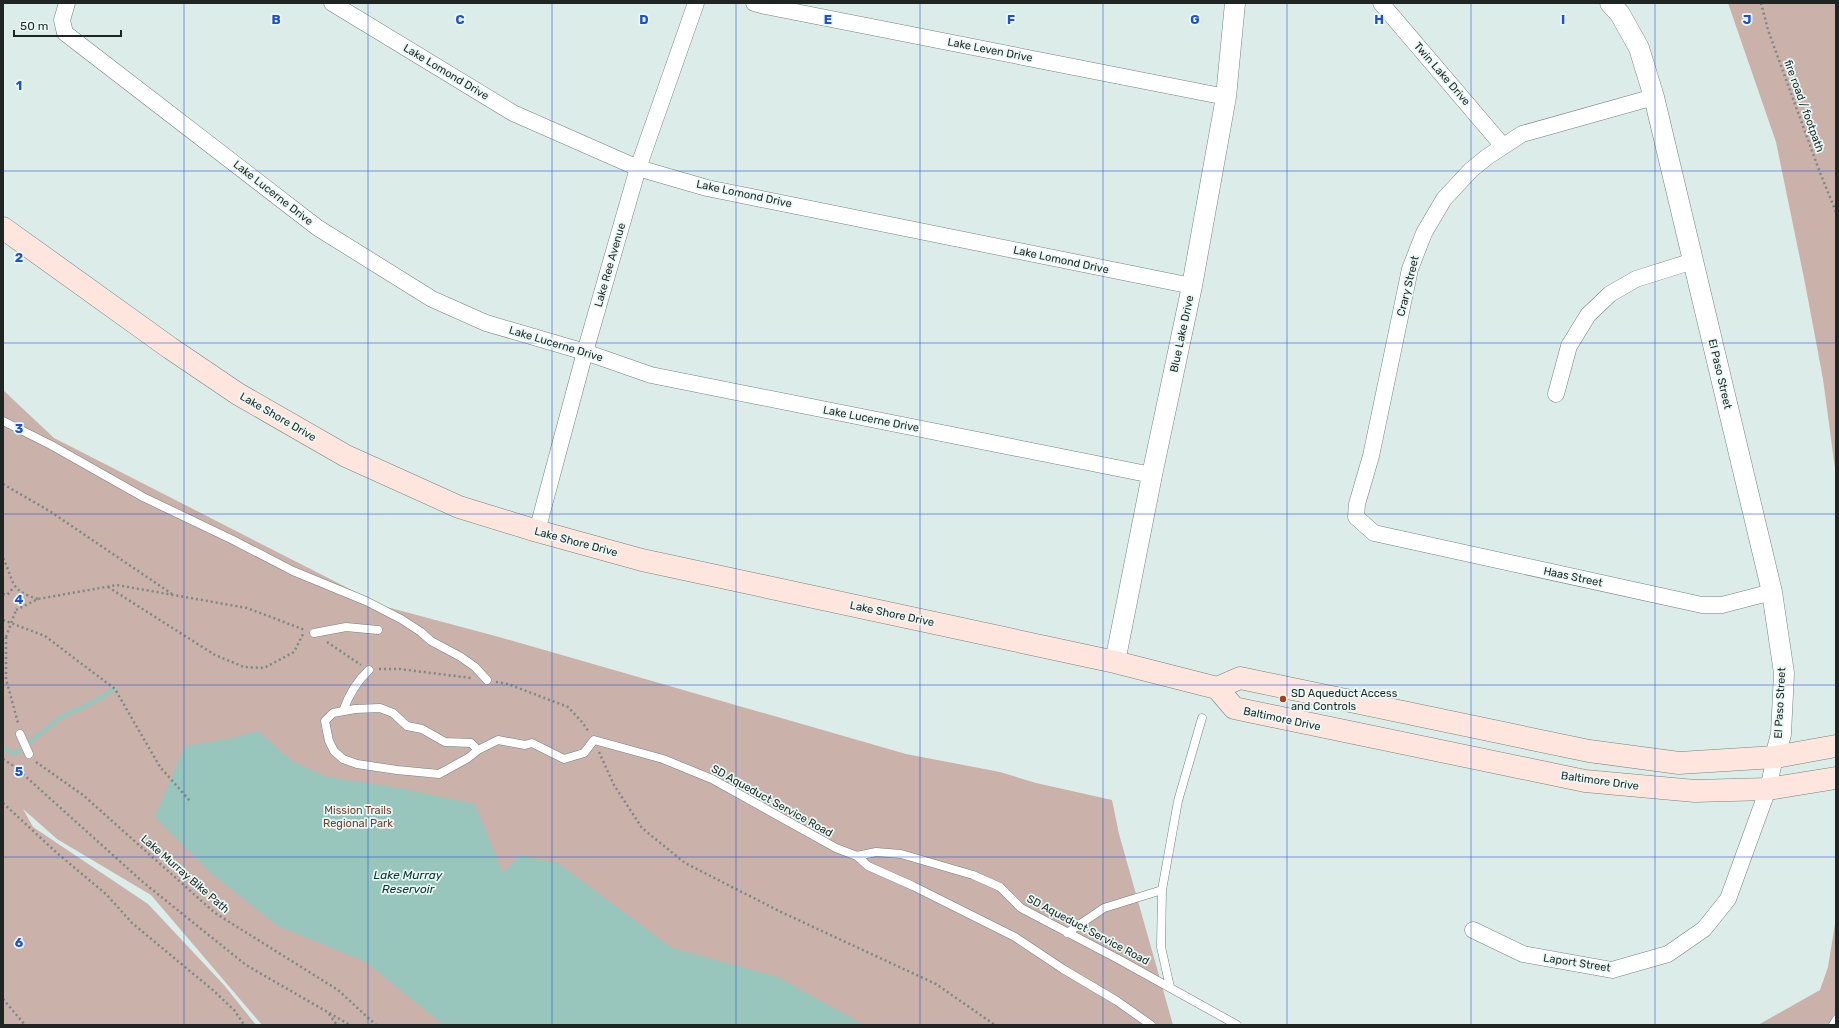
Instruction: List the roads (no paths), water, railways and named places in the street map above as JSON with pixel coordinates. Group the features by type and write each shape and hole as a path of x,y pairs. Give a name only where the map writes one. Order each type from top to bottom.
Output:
{"main road":[{"name":"Lake Shore Drive","path":"3,228 170,348 238,394 339,452 460,507 537,531 642,560 1115,662 1218,688"},
{"path":"1218,688 1240,678 1589,751 1679,763 1776,757 1836,746"},
{"name":"Baltimore Drive","path":"1218,688 1234,708 1585,782 1676,790 1768,789 1836,778"}],"street":[{"name":"Lake Lomond Drive","path":"332,3 513,113 638,168 707,188 1192,286"},
{"name":"Lake Ree Avenue","path":"537,531 585,352 638,168 696,3"},
{"name":"Lake Leven Drive","path":"754,3 1226,97"},
{"name":"Blue Lake Drive","path":"1115,662 1152,475 1192,286 1226,97 1235,3"},
{"name":"Twin Lake Drive","path":"1381,3 1503,146"},
{"name":"El Paso Street","path":"1610,3 1620,14 1640,48 1654,97 1772,592 1784,673 1781,734 1776,757"},
{"name":"Lake Lucerne Drive","path":"66,6 62,20 65,33 318,228 432,299 486,323 585,352 651,375 1152,475"},
{"name":"Crary Street","path":"1374,533 1356,517 1356,504 1371,456 1410,269 1424,233 1444,200 1471,170 1522,134 1654,97"},
{"path":"1556,394 1569,346 1588,315 1610,294 1636,280 1693,261"},
{"name":"Haas Street","path":"1374,533 1702,606 1722,605 1772,592"},
{"name":"Laport Street","path":"1473,930 1523,954 1612,970 1668,954 1704,929 1728,899 1768,789 1776,757"}],"lane":[{"path":"3,421 51,445 143,497 233,540 293,571 366,601 401,619 421,632 431,642 461,657 475,667 487,680"},
{"path":"314,633 346,627 378,630"},
{"path":"343,711 350,692 369,670"},
{"path":"380,708 393,714 407,726 422,730 445,742 471,743 478,750 468,758 439,774 357,764 343,759 334,751 329,742 325,721 333,713 355,709 380,708"},
{"path":"1170,987 1161,947 1162,890 1169,844 1178,801 1202,718"},
{"path":"20,734 29,754"},
{"name":"SD Aqueduct Service Road","path":"478,750 498,740 525,745 532,744 564,758 584,753 594,740 663,759 712,779 836,848 858,856 868,866 913,886 1015,937 1062,969 1117,1001 1151,1025"},
{"name":"SD Aqueduct Service Road","path":"858,856 876,852 901,854 973,875 1000,887 1021,908 1170,987 1237,1025"},
{"path":"1066,933 1104,908 1162,890"},
{"path":"1833,1025 1836,1020"}],"water":[{"name":"Lake Murray Reservoir","path":"258,731 292,761 327,777 399,788 475,804 503,873 520,855 558,863 672,948 778,977 864,1025 444,1025 366,962 278,926 211,873 155,817 185,746 228,739"}],"waterway":[{"path":"3,748 15,754 61,717 88,705 115,689"}],"place":[{"name":"SD Aqueduct Access and Controls","path":"1283,699"}],"park label":[{"name":"Mission Trails Regional Park","path":"358,816"}]}
